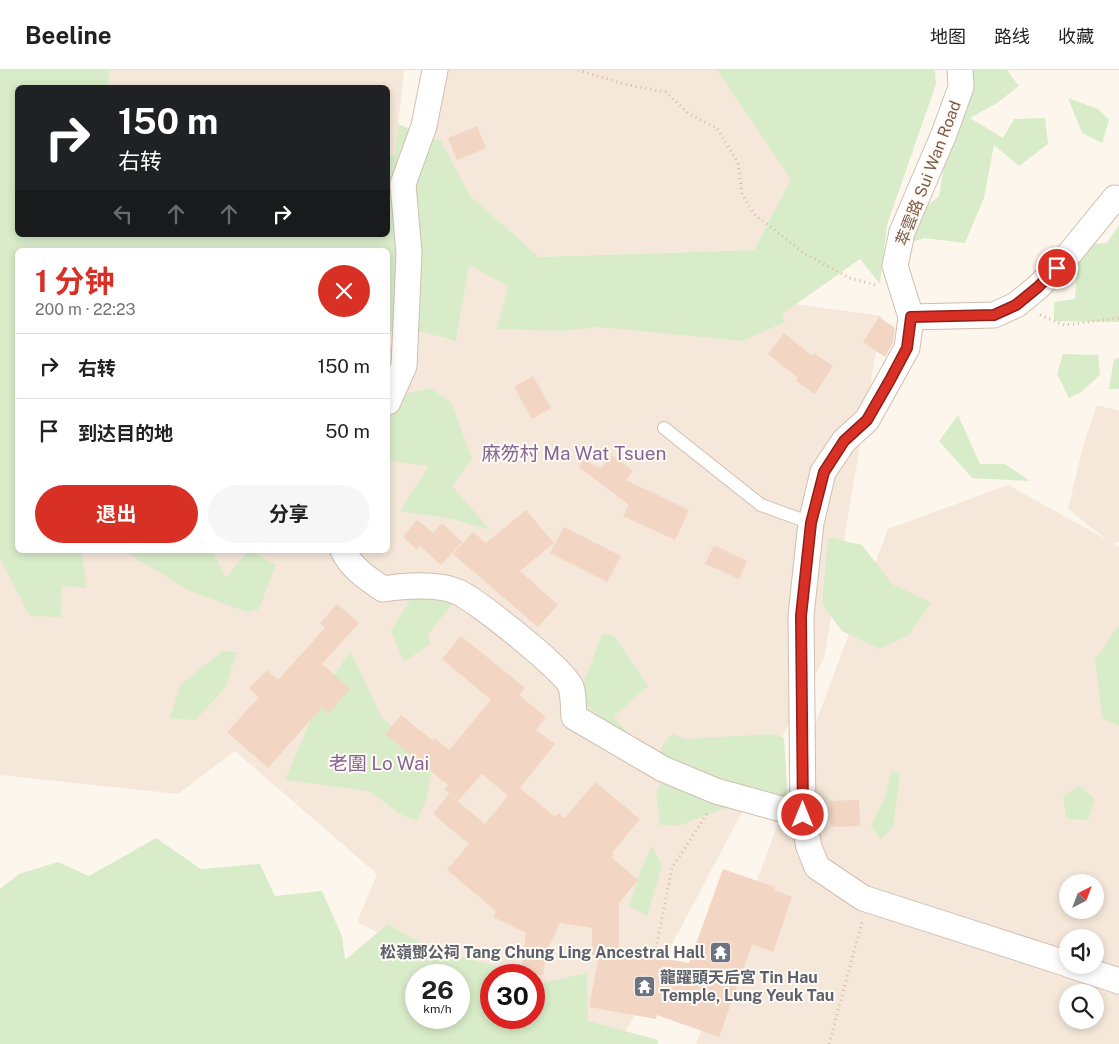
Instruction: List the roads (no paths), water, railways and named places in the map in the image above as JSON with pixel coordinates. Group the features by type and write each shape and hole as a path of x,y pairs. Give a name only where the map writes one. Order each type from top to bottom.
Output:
{"street":[{"path":"390,398 404,366 409,253 403,184 424,126 435,70"},
{"name":"萃雲路 Sui Wan Road","path":"960,70 961,87 902,232 895,266 901,291 911,317 907,348 867,420 844,441 824,472 811,523 801,616 803,815 808,847 817,867 868,900 1059,962"},
{"path":"911,317 994,315 1016,305 1038,287 1066,258 1117,196"},
{"path":"344,553 365,576 383,589 412,584 457,591 490,614 555,667 571,685 574,717 664,769 716,791 803,815"},
{"name":"萃雲路 Sui Wan Road","path":"1097,974 1119,981"}],"lane":[{"path":"664,428 761,506 811,523"}],"place":[{"name":"松嶺鄧公祠 Tang Chung Ling Ancestral Hall","path":"721,952"},
{"name":"龍躍頭天后宮 Tin Hau Temple, Lung Yeuk Tau","path":"644,986"}],"district":[{"name":"麻笏村 Ma Wat Tsuen","path":"574,453"},
{"name":"老圍 Lo Wai","path":"379,763"}]}
